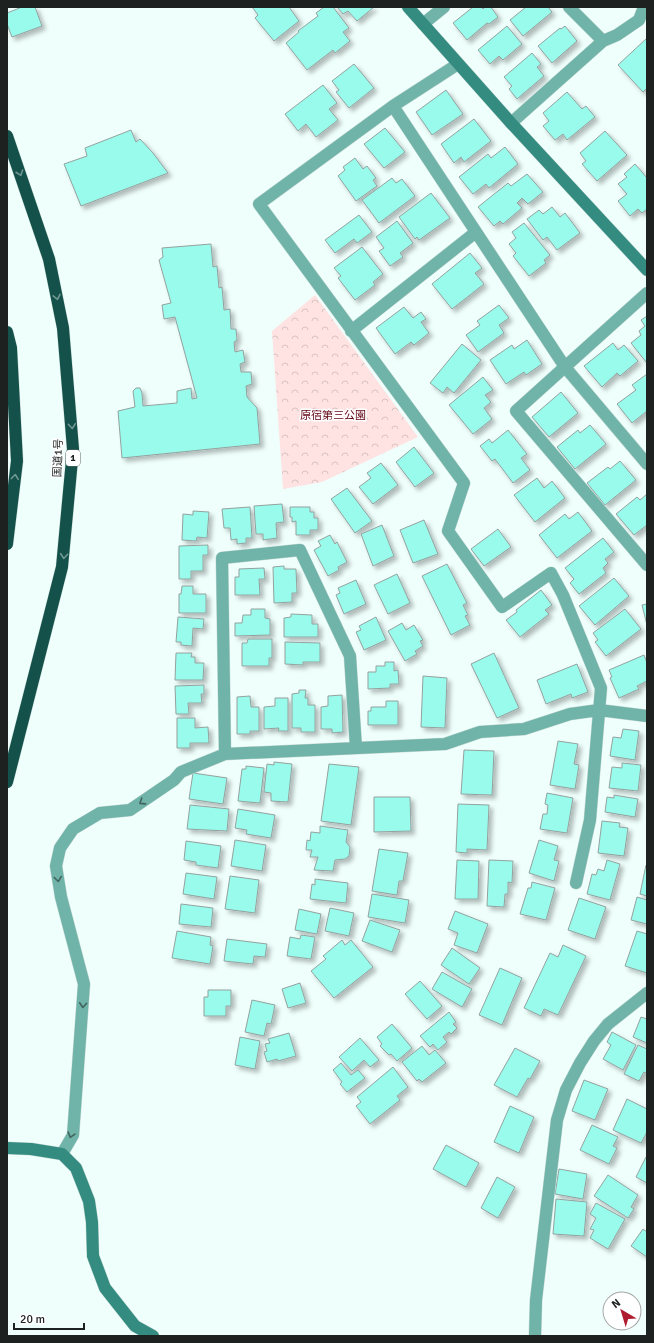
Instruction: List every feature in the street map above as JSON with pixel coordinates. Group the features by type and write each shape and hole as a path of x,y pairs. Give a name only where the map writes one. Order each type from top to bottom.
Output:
{"highway":[{"name":"国道1号","path":"7,136 49,259 63,328 74,449 62,567 7,782"},
{"path":"7,332 10,348 17,461 7,544"}],"street":[{"path":"408,7 511,123 647,270"},
{"path":"423,24 444,7"},
{"path":"569,7 603,41"},
{"path":"511,123 603,41 617,35 639,20 644,7"},
{"path":"458,64 393,106 259,204 464,483 448,531 502,607 551,573 563,595 601,688 590,820 576,883"},
{"path":"393,106 565,367 647,464"},
{"path":"352,331 476,232"},
{"path":"647,293 516,411 647,565"},
{"path":"225,754 222,558 300,550 350,656 356,748"},
{"path":"62,1154 73,1135 84,984 61,897 56,866 60,848 73,829 100,813 130,810 174,780 182,772 225,754 445,744 480,732 524,729 570,714 599,710 647,716"},
{"path":"535,1336 536,1300 549,1181 557,1120 566,1090 580,1063 594,1041 608,1024 647,993"},
{"path":"7,1148 30,1149 62,1154 76,1168 89,1201 92,1222 93,1256 105,1288 136,1326 152,1336"}],"green space":[{"name":"原宿第三公園","path":"315,295 418,437 322,482 283,489 272,331"}],"building":[{"path":"22,7 35,7 42,26 12,37 7,24 7,13"},
{"path":"252,7 289,7 299,21 274,41 255,18 258,15"},
{"path":"324,7 333,7 349,28 343,32 350,41 335,53 333,50 307,70 286,43 299,32 298,31 318,16 316,13"},
{"path":"337,7 374,7 357,21 348,11 343,14"},
{"path":"473,7 482,7 483,9 485,7 491,7 498,17 489,24 487,23 467,40 453,23"},
{"path":"526,7 548,7 552,12 523,36 510,20"},
{"path":"507,26 522,44 503,60 499,56 490,64 478,50"},
{"path":"565,26 577,41 552,63 538,46 560,28 561,29"},
{"path":"647,38 647,88 643,92 618,65"},
{"path":"532,53 541,64 537,67 544,76 517,99 509,89 512,86 504,77"},
{"path":"354,64 374,88 349,108 336,92 339,90 332,81"},
{"path":"323,85 337,103 329,109 338,120 316,137 306,124 298,131 285,114"},
{"path":"446,90 463,114 432,135 416,112"},
{"path":"567,92 582,109 586,106 595,117 567,140 563,134 555,140 543,126 549,121 543,113"},
{"path":"474,119 491,141 464,162 461,157 454,163 441,144"},
{"path":"385,128 405,152 384,168 364,144"},
{"path":"131,130 136,142 140,139 168,173 81,206 64,164 87,156 85,148"},
{"path":"605,131 627,155 597,181 582,164 586,161 580,153"},
{"path":"505,147 518,164 489,188 486,184 473,194 459,177 488,154 491,158"},
{"path":"355,158 363,169 367,166 376,178 373,180 377,186 356,201 338,176 345,170 343,167"},
{"path":"635,164 647,178 647,209 642,213 638,209 630,216 618,201 627,194 618,184 627,177 624,174"},
{"path":"527,174 543,192 528,204 522,198 517,203 522,208 503,224 500,221 494,226 478,207 508,183 511,186"},
{"path":"392,178 396,183 402,179 415,196 379,223 362,200"},
{"path":"431,193 450,218 419,240 417,237 415,239 399,217"},
{"path":"552,207 560,217 565,213 580,233 557,250 547,237 543,240 527,219 539,210 543,214"},
{"path":"359,215 372,232 357,243 354,239 335,253 325,240"},
{"path":"397,221 413,243 400,253 403,257 390,266 379,251 384,248 376,237"},
{"path":"524,223 550,255 544,260 546,263 529,276 513,256 516,253 509,244 516,238 512,232"},
{"path":"211,244 213,267 217,266 219,288 222,287 224,310 230,309 231,329 236,329 237,340 234,342 235,352 243,350 245,362 240,364 241,372 251,372 252,384 246,386 247,397 257,408 260,444 122,458 118,411 135,407 133,391 136,388 140,388 142,393 143,406 177,403 177,391 191,388 192,399 197,398 175,317 164,319 162,305 171,303 159,260 163,257 162,248"},
{"path":"362,247 383,274 373,282 375,285 355,300 338,278 341,276 334,268"},
{"path":"470,253 482,268 475,273 484,284 452,309 432,284"},
{"path":"499,305 509,318 499,325 504,333 478,352 466,335 480,325 477,321"},
{"path":"404,307 413,318 421,312 426,319 421,322 429,333 414,345 411,342 395,354 376,328"},
{"path":"647,316 646,362 631,343 641,335 639,331 645,326 641,320"},
{"path":"527,340 542,364 526,375 524,372 506,384 490,360 512,345 514,349"},
{"path":"613,343 618,350 624,345 638,361 620,376 617,373 602,387 584,366"},
{"path":"462,344 481,360 454,393 447,387 443,393 430,383"},
{"path":"647,374 647,411 632,423 617,404 636,390 632,385"},
{"path":"483,377 493,390 485,395 491,402 484,408 492,419 473,434 449,405"},
{"path":"561,392 578,413 549,437 532,417"},
{"path":"590,425 606,444 575,469 557,447 578,430 580,433"},
{"path":"508,430 527,454 521,458 530,470 513,483 495,459 492,461 480,446 489,439 492,443"},
{"path":"414,447 434,473 415,487 396,462"},
{"path":"620,461 636,480 605,505 587,483 608,467 610,469"},
{"path":"381,463 398,485 373,504 359,487 371,478 367,473"},
{"path":"537,478 544,488 552,481 565,498 535,522 514,495"},
{"path":"347,488 372,521 355,533 331,499"},
{"path":"647,494 647,525 634,535 616,514 637,497 640,500"},
{"path":"282,504 284,522 276,523 277,538 263,540 263,534 256,534 254,506"},
{"path":"250,507 252,538 246,538 246,543 237,544 237,539 231,540 230,528 224,528 222,509"},
{"path":"290,507 310,507 310,512 314,512 314,518 318,518 318,530 310,530 310,535 296,535 296,521 292,522 292,517 290,517"},
{"path":"193,511 209,512 207,538 197,537 196,541 182,540 183,514 193,515"},
{"path":"578,512 592,531 557,558 539,535 565,514 569,519"},
{"path":"424,520 438,554 413,563 400,530"},
{"path":"382,525 394,556 373,566 361,534"},
{"path":"498,529 511,547 484,566 471,549"},
{"path":"330,535 335,544 337,542 347,562 338,567 339,570 328,576 314,550 321,546 318,541"},
{"path":"603,538 614,552 605,559 608,563 603,568 606,573 579,594 570,583 574,579 565,568"},
{"path":"208,545 208,555 203,555 203,571 191,571 191,579 179,579 179,546"},
{"path":"447,564 467,603 463,605 468,615 465,616 470,625 451,635 422,576"},
{"path":"284,566 284,569 296,569 297,593 292,593 292,602 274,603 273,567"},
{"path":"264,568 265,579 259,579 260,595 235,595 235,577 239,577 239,569"},
{"path":"397,574 410,603 388,614 374,585"},
{"path":"614,578 629,596 595,625 579,606"},
{"path":"356,580 366,604 344,614 336,595 340,593 338,588"},
{"path":"182,586 193,586 193,594 206,594 206,613 179,613 179,594 181,594"},
{"path":"541,590 552,605 545,610 549,614 520,637 506,620"},
{"path":"647,604 647,625 642,605"},
{"path":"251,609 265,609 265,618 270,619 270,635 235,636 235,623 242,623 243,615 251,615"},
{"path":"625,609 641,629 606,656 595,642 598,640 593,633"},
{"path":"291,614 312,615 312,624 318,624 318,637 284,637 284,618 291,617"},
{"path":"178,617 204,619 203,629 193,628 192,646 181,645 181,642 176,642"},
{"path":"376,617 386,640 364,650 356,632 361,630 359,626"},
{"path":"402,623 406,630 414,625 423,640 420,641 423,646 415,651 417,654 405,661 388,631"},
{"path":"248,639 272,639 272,658 269,658 269,666 242,666 242,643 247,643"},
{"path":"285,642 320,643 320,662 303,662 303,665 285,664"},
{"path":"176,653 192,653 191,657 195,657 195,663 204,663 203,680 175,680"},
{"path":"494,653 519,708 497,718 471,664"},
{"path":"644,655 647,663 647,681 637,686 639,689 619,698 610,678 612,677 609,670"},
{"path":"385,662 394,662 394,671 398,670 399,684 390,684 390,688 368,689 368,672 376,672 376,666 385,666"},
{"path":"577,664 588,692 572,698 571,694 546,704 537,680"},
{"path":"423,676 447,678 445,728 421,727"},
{"path":"204,685 204,694 201,694 202,703 188,703 189,714 176,714 175,686"},
{"path":"299,690 306,690 305,698 308,698 308,705 315,705 315,732 301,732 301,728 292,728 292,694 299,693"},
{"path":"342,695 343,732 332,733 332,729 321,729 321,707 328,706 328,696"},
{"path":"250,696 251,707 259,707 259,731 250,731 250,734 237,734 237,697"},
{"path":"275,698 288,698 288,731 278,731 279,728 264,729 264,707 275,706"},
{"path":"386,701 398,701 398,725 368,725 368,711 371,711 371,707 386,707"},
{"path":"177,718 195,718 195,728 208,727 209,743 190,743 190,748 177,748"},
{"path":"623,729 639,731 635,760 610,756 613,737 621,738"},
{"path":"558,741 578,744 574,764 579,765 575,789 550,785"},
{"path":"464,750 494,751 492,795 461,794"},
{"path":"274,762 292,764 288,802 271,801 271,793 264,792 267,764 274,765"},
{"path":"622,763 641,765 638,791 609,788 612,767 622,768"},
{"path":"329,764 359,767 351,825 321,821"},
{"path":"246,766 264,768 260,803 238,801 242,769 246,769"},
{"path":"193,773 227,778 223,804 189,799"},
{"path":"547,793 573,798 567,833 540,829 543,814 547,814 548,805 545,804"},
{"path":"614,795 638,799 635,817 605,812 607,797 614,798"},
{"path":"374,797 410,797 411,831 374,832"},
{"path":"458,804 489,805 487,850 467,849 467,853 456,852"},
{"path":"190,805 229,809 227,831 187,829"},
{"path":"238,809 275,815 271,838 246,834 247,830 235,828"},
{"path":"602,821 620,823 619,827 628,828 624,856 598,853"},
{"path":"320,826 348,830 346,842 350,847 349,856 345,859 335,860 333,871 314,870 318,857 310,857 312,850 306,850 307,840 310,841 311,832 320,833"},
{"path":"235,840 266,845 262,871 231,866"},
{"path":"539,840 558,846 554,860 559,861 554,881 529,873"},
{"path":"186,841 221,846 218,868 196,865 196,862 184,860"},
{"path":"379,849 408,853 403,881 399,881 397,895 372,891"},
{"path":"457,860 479,861 478,899 455,899"},
{"path":"489,860 513,861 512,883 508,882 508,894 505,894 504,907 487,906"},
{"path":"607,860 620,864 610,900 587,894 592,874 596,875 598,869 604,871"},
{"path":"646,865 647,866 647,896 640,894"},
{"path":"186,873 217,877 214,899 183,894"},
{"path":"230,876 259,880 255,913 225,909"},
{"path":"315,879 348,883 346,903 310,899 312,884 315,885"},
{"path":"532,882 555,888 546,920 520,914 528,888 531,888"},
{"path":"372,894 409,900 405,923 368,917"},
{"path":"637,897 647,900 647,924 631,920"},
{"path":"579,898 606,907 595,939 568,930"},
{"path":"181,904 213,908 211,927 179,924"},
{"path":"330,908 354,913 349,936 325,931"},
{"path":"299,909 321,914 317,934 295,930"},
{"path":"455,911 488,924 477,953 454,945 458,933 448,929"},
{"path":"370,920 400,930 392,952 362,941"},
{"path":"177,931 211,937 210,945 213,946 210,964 172,958"},
{"path":"637,931 647,934 647,973 625,966"},
{"path":"301,935 315,937 311,959 287,956 290,937 300,939"},
{"path":"227,939 267,944 265,957 254,956 253,964 224,961"},
{"path":"342,940 345,945 351,940 373,967 334,998 311,971 326,959 323,956"},
{"path":"563,945 586,956 558,1015 544,1009 541,1016 524,1008 550,953 558,957"},
{"path":"452,948 480,968 469,984 441,965"},
{"path":"500,968 522,978 502,1025 479,1015"},
{"path":"442,972 472,989 462,1007 432,989"},
{"path":"420,981 442,1006 427,1019 405,994"},
{"path":"300,983 306,1003 288,1008 282,989"},
{"path":"208,990 231,990 231,1006 226,1006 226,1016 204,1016 204,997 208,997"},
{"path":"252,1000 275,1005 271,1024 267,1023 264,1036 245,1032"},
{"path":"449,1012 456,1022 453,1024 457,1028 451,1034 449,1032 443,1037 447,1042 438,1050 433,1044 430,1047 420,1036"},
{"path":"641,1017 647,1019 647,1043 633,1037"},
{"path":"392,1024 412,1048 397,1061 391,1054 389,1055 380,1046 382,1044 377,1037"},
{"path":"612,1032 636,1045 623,1070 603,1059 611,1045 607,1042"},
{"path":"289,1033 296,1056 278,1061 277,1059 267,1062 264,1052 267,1051 265,1044 270,1043 268,1039"},
{"path":"240,1037 260,1041 255,1069 235,1065"},
{"path":"360,1038 379,1060 370,1067 364,1060 352,1071 339,1057"},
{"path":"638,1045 647,1049 647,1072 644,1072 639,1081 624,1074"},
{"path":"422,1046 429,1055 435,1050 446,1063 422,1082 419,1079 417,1081 402,1062"},
{"path":"515,1048 540,1061 530,1079 528,1078 517,1097 494,1085"},
{"path":"341,1063 351,1075 358,1070 365,1078 347,1092 340,1084 342,1082 333,1070"},
{"path":"393,1067 408,1087 397,1096 400,1100 370,1124 356,1106 361,1102 357,1097"},
{"path":"584,1080 608,1089 595,1120 572,1111"},
{"path":"627,1099 647,1109 647,1132 641,1143 613,1130"},
{"path":"510,1106 534,1117 519,1153 494,1142"},
{"path":"592,1125 618,1137 613,1146 617,1148 609,1164 580,1150"},
{"path":"446,1145 479,1163 466,1187 433,1169"},
{"path":"646,1157 647,1158 647,1183 636,1177"},
{"path":"559,1169 587,1174 583,1199 555,1194"},
{"path":"608,1175 638,1195 631,1207 634,1209 628,1218 594,1196"},
{"path":"497,1177 515,1187 498,1218 481,1208"},
{"path":"556,1199 587,1202 584,1236 553,1234"},
{"path":"596,1203 625,1219 608,1249 590,1238 594,1230 590,1229 596,1218 590,1214"},
{"path":"643,1229 647,1232 647,1257 631,1246"}]}
